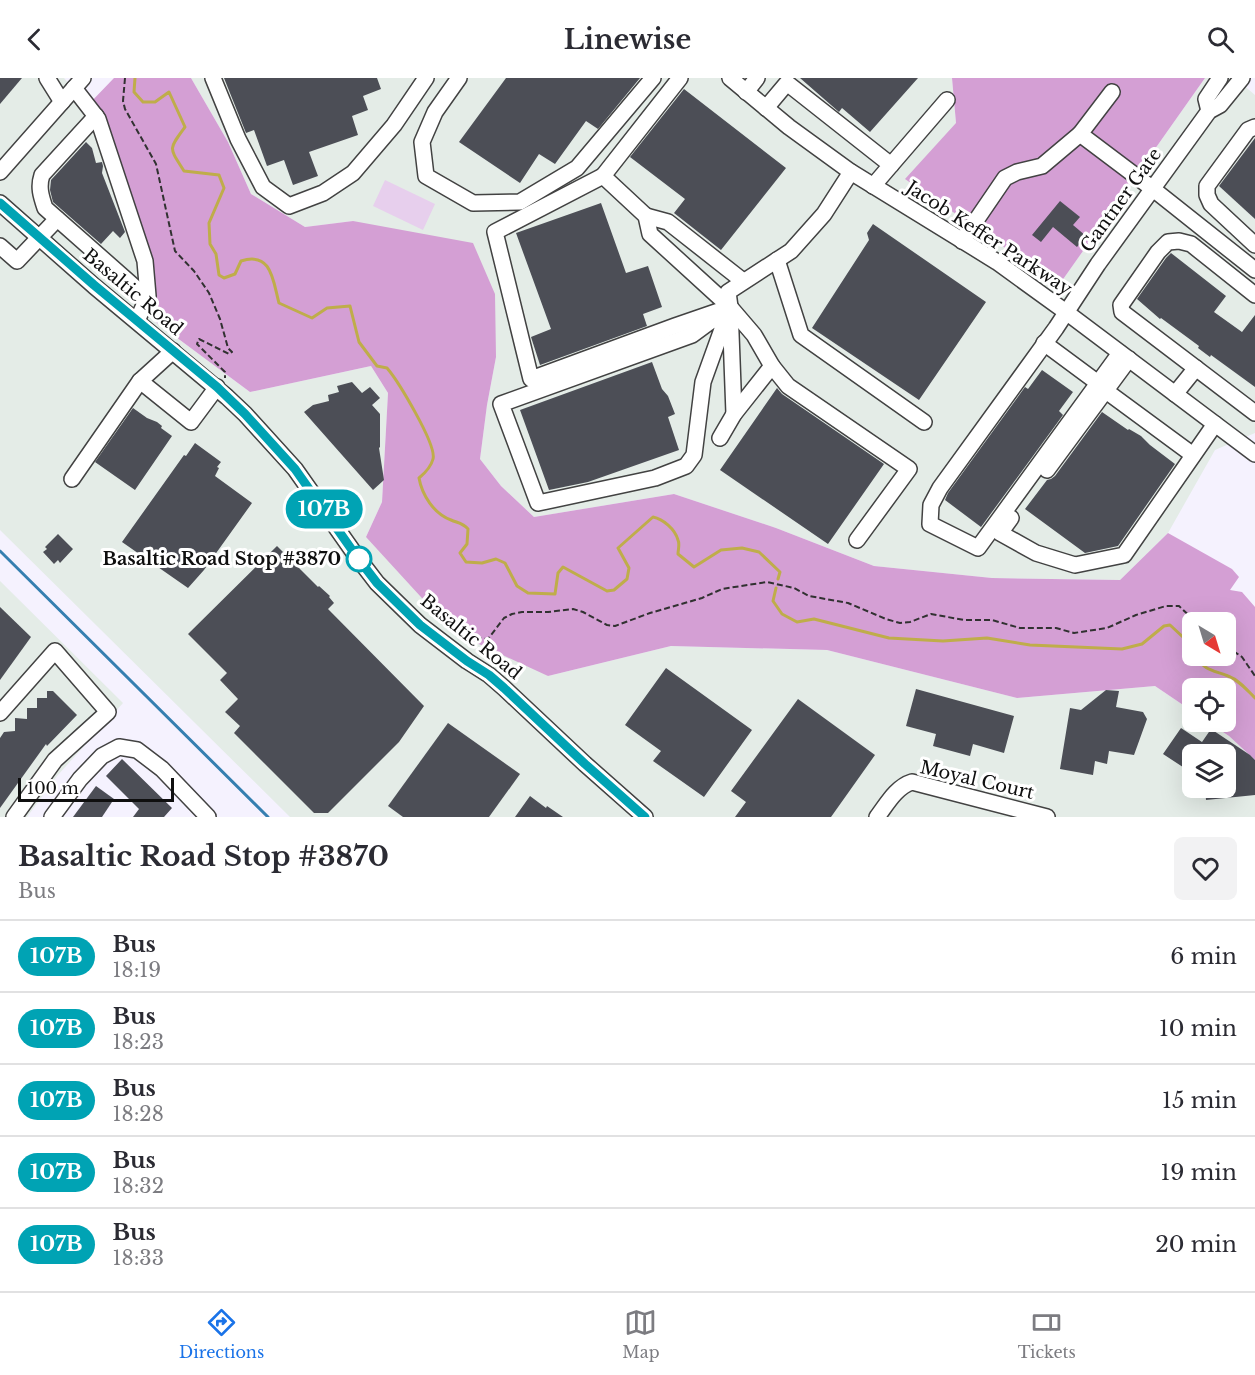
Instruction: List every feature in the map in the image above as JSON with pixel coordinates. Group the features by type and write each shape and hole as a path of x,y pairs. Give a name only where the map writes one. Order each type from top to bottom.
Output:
{"street":[{"path":"46,78 62,102"},
{"path":"213,78 238,139 263,187 289,206 323,194 353,173 394,125 426,78"},
{"path":"459,78 435,112 422,142 426,176 473,203 520,202 577,168 653,78"},
{"path":"680,78 603,176 495,232 531,379 730,307"},
{"name":"Jacob Keffer Parkway","path":"730,78 851,172 997,262 1255,454"},
{"path":"746,92 757,78"},
{"name":"Gantner Gate","path":"1209,111 1206,99 1220,78"},
{"name":"Gantner Gate","path":"1102,387 978,548 930,524 931,506 940,488 1209,111 1220,105 1242,78"},
{"path":"0,172 78,83 98,119 145,261 148,296 137,321"},
{"path":"766,108 787,83 891,165"},
{"path":"962,241 1005,178 1017,172 1042,166 1080,134 1112,92"},
{"path":"873,186 947,100"},
{"path":"96,116 42,176 39,183 41,194 45,208 147,298"},
{"path":"1255,127 1248,130 1208,186 1207,195 1211,204 1255,245"},
{"path":"1080,134 1153,189 1255,272 1250,291 1191,244 1179,241 1168,242 1158,252 1121,305 1122,312 1255,414"},
{"path":"734,414 728,292 790,251 818,222 851,172"},
{"path":"603,176 646,216 668,222 743,281"},
{"name":"Basaltic Road","path":"0,203 173,351 220,385 295,469 377,583 420,625 504,688 645,817"},
{"path":"646,216 650,234 730,307 754,335 772,366 788,386 909,469 857,540"},
{"path":"0,246 17,261 57,219"},
{"path":"777,260 801,335 924,422"},
{"path":"730,307 703,382 694,454 686,466 655,478 538,503 501,404 692,335 730,307"},
{"path":"1044,343 1193,455"},
{"path":"72,479 141,381 173,351"},
{"path":"1125,356 1000,533 1036,553 1075,565 1124,555 1215,424"},
{"path":"720,438 734,414 772,366"},
{"path":"1175,394 1196,368"},
{"path":"141,381 191,422 220,385"},
{"path":"0,713 54,651 108,711 55,760 14,817"},
{"path":"52,817 80,779 102,756 119,747 137,750 162,768 200,814"},
{"name":"Moyal Court","path":"877,817 894,794 904,784 912,782 1047,817"}],"path":[{"path":"125,78 123,101 125,109 156,164 175,251 194,271 209,293 220,319 228,348 232,352 229,354 199,339 196,344 225,372 220,385"},
{"path":"458,635 465,634 478,639 488,639 504,618 512,614 573,609 607,625 615,626 702,598 722,589 767,582 794,588 808,596 848,603 900,623 910,622 931,614 964,620 992,620 1020,628 1056,628 1074,633 1107,628 1136,615 1166,606 1179,606 1185,612"},
{"path":"1236,652 1255,676"}],"shaded area":[{"path":"0,78 64,78 88,105 150,271 153,320 250,392 371,366 388,393 382,502 366,537 548,676 671,646 827,650 1017,698 1155,686 1182,704 1182,732 1223,732 1255,760 1255,817 290,817 0,530"},
{"path":"114,78 191,78 228,142 251,194 305,227 353,221 473,243 495,294 496,357 480,459 501,486 534,517 674,494 776,528 874,566 992,578 1120,580 1168,533 1232,569 1239,577 1230,590 1242,592 1255,607 1255,760 1223,732 1236,732 1236,678 1182,678 1182,704 1155,686 1017,698 827,650 671,646 548,676 453,632 366,537 382,502 388,393 371,366 250,392 153,320 150,271 88,105"},
{"path":"191,78 952,78 956,123 1059,285 1205,78 1235,78 1255,95 1255,433 1215,450 1168,533 1120,580 992,578 874,566 776,528 674,494 534,517 501,486 480,459 496,357 353,221 305,227 251,194 228,142"},
{"path":"952,78 1205,78 1059,285 905,179 956,123"},
{"path":"385,180 435,204 423,230 373,206"},
{"path":"0,581 123,703 57,776 27,817 0,817"}],"building":[{"path":"0,78 22,78 0,104"},
{"path":"224,78 377,78 381,89 363,96 368,110 352,116 358,135 309,152 318,176 293,185 284,160 267,166 254,130 246,133"},
{"path":"506,78 640,78 598,129 586,121 555,164 539,154 520,183 459,142"},
{"path":"800,78 918,78 870,132 842,108 839,112"},
{"path":"684,89 786,168 721,250 674,213 685,199 630,157"},
{"path":"1255,138 1255,219 1219,186"},
{"path":"86,142 92,148 96,163 102,162 102,173 125,232 120,238 113,231 101,244 53,202 50,190 51,180"},
{"path":"1060,201 1080,217 1073,225 1086,236 1077,247 1053,227 1041,242 1032,235"},
{"path":"601,203 626,273 648,266 662,307 643,314 647,326 540,365 531,337 551,329 516,233"},
{"path":"873,224 986,302 919,400 812,328 869,240 867,233"},
{"path":"1171,253 1226,296 1214,312 1242,332 1255,315 1255,387 1211,355 1210,357 1137,299"},
{"path":"652,362 675,414 668,417 679,450 588,482 549,490 520,410"},
{"path":"1042,370 1073,392 1059,411 1063,415 981,527 945,500 1025,387 1028,389"},
{"path":"352,382 362,393 370,387 380,398 372,405 380,414 379,448 384,480 373,490 304,412 313,405 329,401 328,395 339,392 337,386"},
{"path":"777,388 782,394 884,464 828,544 720,470"},
{"path":"133,408 157,422 172,436 135,490 95,462"},
{"path":"1102,412 1141,436 1175,464 1118,546 1085,553 1025,509 1047,480 1055,476"},
{"path":"195,443 221,462 215,476 252,503 204,570 188,588 122,542"},
{"path":"58,534 73,549 60,563 58,560 54,564 43,552"},
{"path":"277,546 330,596 334,603 328,609 424,706 399,742 328,813 314,813 234,733 240,726 225,712 238,699 220,680 227,673 188,634"},
{"path":"0,607 31,637 0,680"},
{"path":"666,668 752,730 704,797 653,761 661,751 625,725"},
{"path":"916,689 1014,716 1004,753 973,744 970,756 933,746 936,734 906,726"},
{"path":"1106,690 1119,691 1116,707 1143,712 1147,719 1134,755 1109,751 1107,764 1095,761 1093,775 1060,769 1070,708 1081,710"},
{"path":"47,691 53,691 77,715 47,746 46,744 0,808 0,738 4,732 15,731 15,718 27,719 27,708 37,708 37,698 47,698"},
{"path":"798,699 875,755 831,817 735,817 746,802 731,791"},
{"path":"448,723 520,774 489,817 403,817 388,806"},
{"path":"1181,728 1182,732 1187,732 1202,742 1209,732 1216,732 1234,744 1182,744 1182,766 1163,754"},
{"path":"1236,746 1255,760 1255,795 1236,797"},
{"path":"122,759 172,808 164,817 133,817 139,809 106,776"},
{"path":"96,786 114,799 102,817 73,817"},
{"path":"530,796 546,808 547,806 563,817 515,817"}],"waterway":[{"path":"135,78 134,92 143,102 155,102 169,92 185,127 172,149 184,171 219,175 224,188 209,223 210,244 216,254 219,275 224,278 235,274 241,261 259,260 265,264 273,277 279,303 312,318 327,308 350,306 359,342 377,366 387,368 423,427 433,452 433,459 428,470 419,478 426,497 434,509 468,529 467,544 460,553 466,562 482,563 496,559 505,563 517,586 528,593 555,594 558,573 563,567 607,591 614,590 627,579 629,568 618,548 653,517 671,528 679,542 678,554 694,567 721,550 742,548 759,552 780,572 778,579"},
{"path":"776,588 773,601 782,614 797,622 814,619 889,638 943,641 987,638 1030,645 1122,649 1142,644 1164,626 1170,625 1182,636"},
{"path":"1205,666 1236,680 1255,698"}],"railway":[{"path":"0,551 268,817"}],"bus line":[{"name":"107B","path":"0,203 236,405 295,469 377,583 420,625 504,688 645,817"}],"place":[{"name":"Basaltic Road Stop #3870","path":"359,559"}]}
